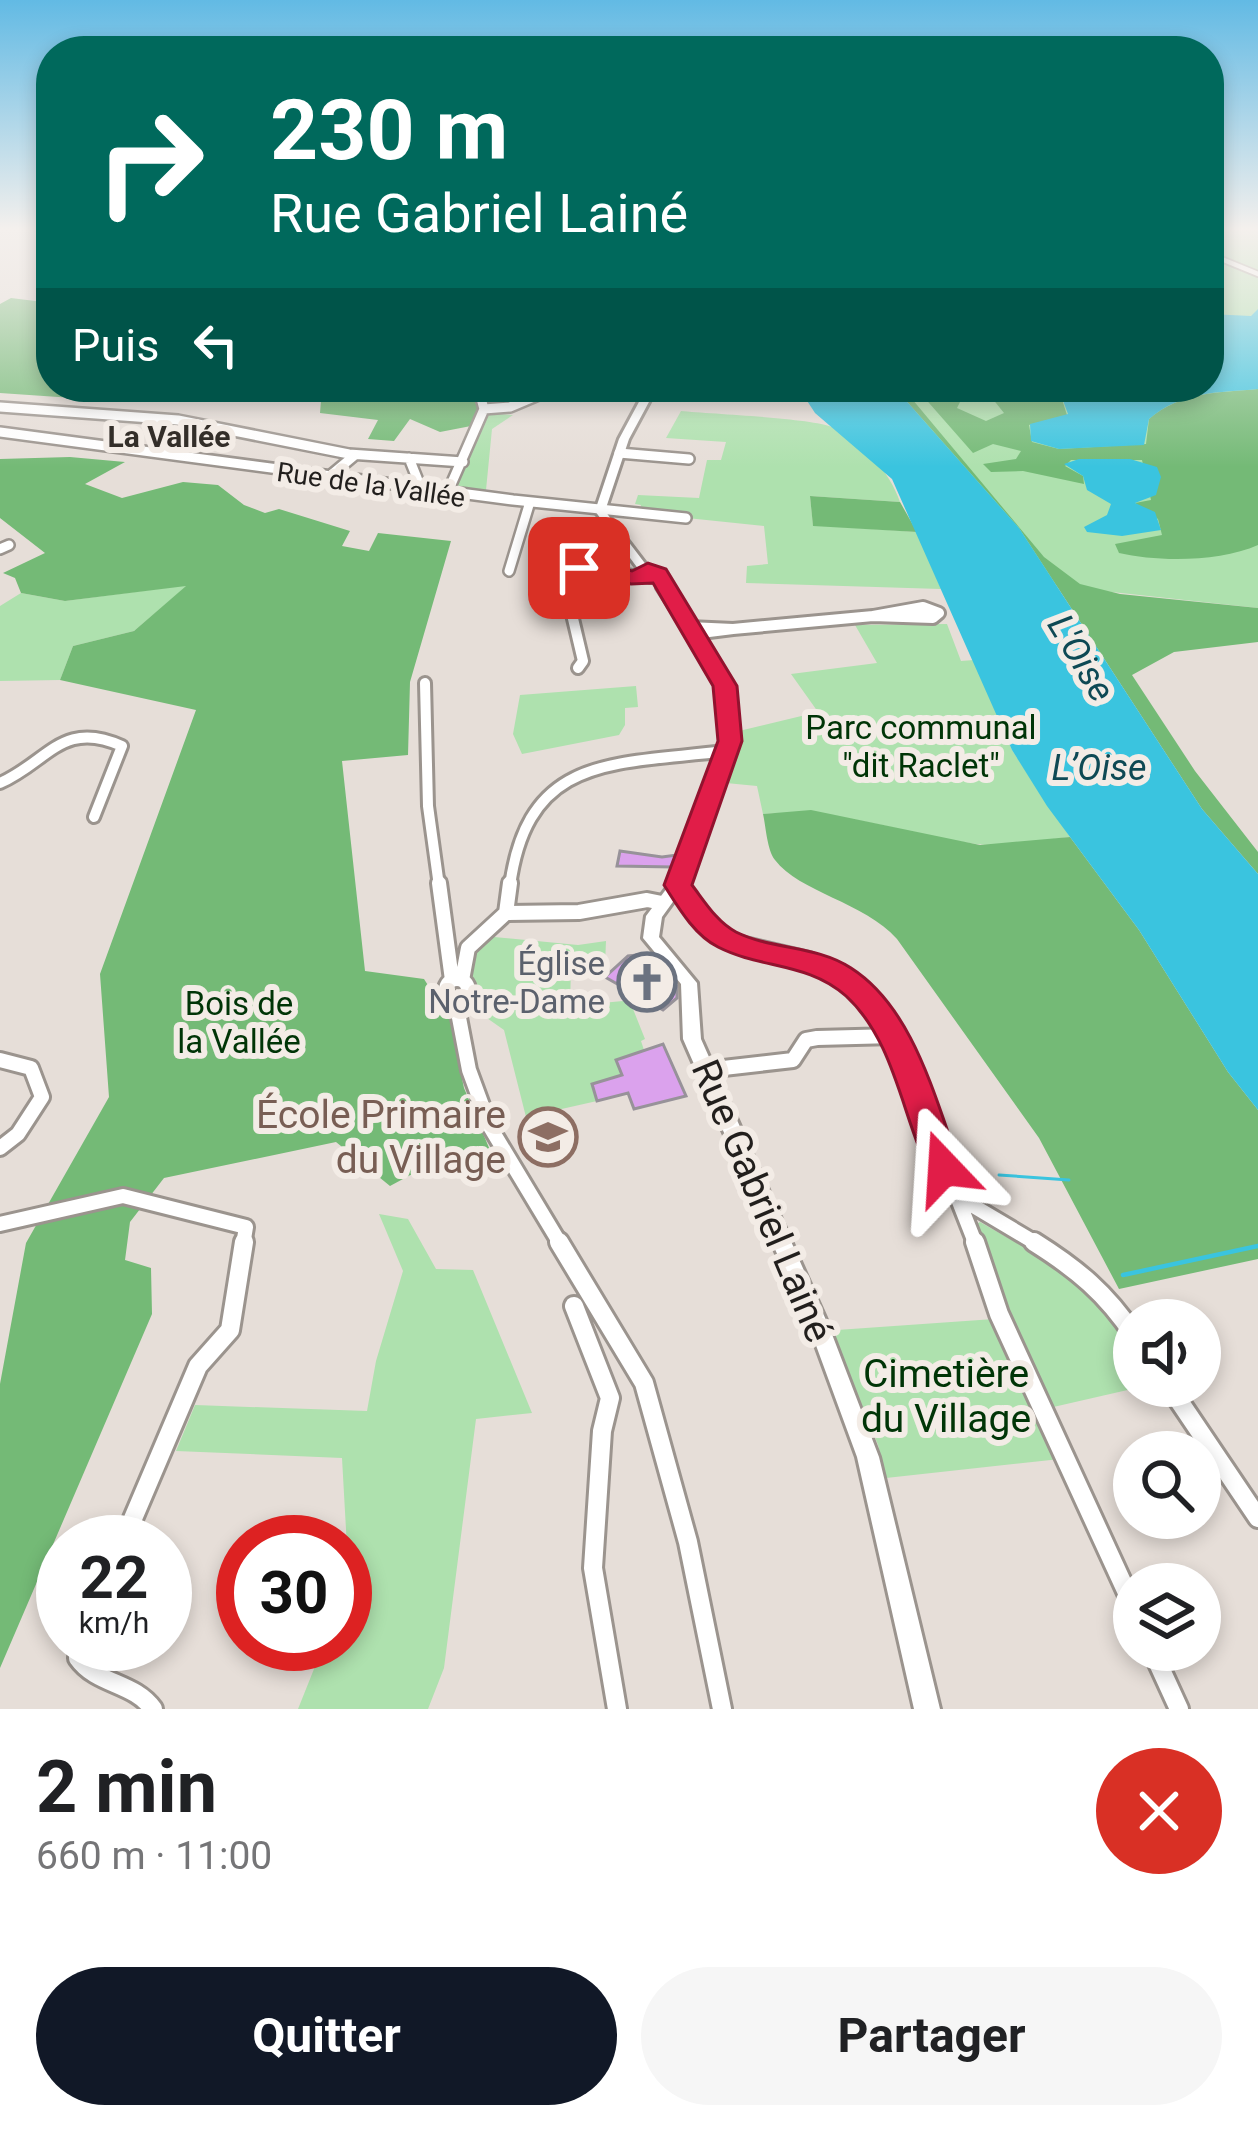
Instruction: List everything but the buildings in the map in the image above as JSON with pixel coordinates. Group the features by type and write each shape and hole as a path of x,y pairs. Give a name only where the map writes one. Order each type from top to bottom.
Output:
{"street":[{"path":"446,496 484,409 482,402"},
{"path":"484,409 518,402"},
{"path":"506,913 579,912 647,900 662,903 678,885 732,731 725,686 663,588 600,512 619,453 644,402"},
{"path":"0,407 196,422 355,455 463,462"},
{"name":"Rue de la Vallée","path":"0,432 116,444 446,496 686,518"},
{"path":"619,453 689,459"},
{"path":"325,480 355,455"},
{"path":"409,458 423,493"},
{"path":"509,571 529,505"},
{"path":"578,668 584,661 566,589 572,572 590,566 649,573"},
{"path":"691,630 873,616 923,607 939,613 929,618 873,616"},
{"path":"425,683 428,806 457,980"},
{"path":"0,783 20,776 48,746 77,735 118,743 122,746 94,817"},
{"path":"722,1709 688,1542 656,1417 635,1366 518,1180 486,1118 456,1002 448,998 468,948 506,913 514,856 538,800 579,775 612,765 724,752"},
{"path":"678,885 707,925 728,940 808,960 839,975 861,992 894,1036 949,1183 960,1198 998,1314 1113,1563"},
{"name":"Rue Gabriel Lainé","path":"662,903 652,922 651,938 689,983 692,1039 820,1329 868,1457 927,1709"},
{"path":"706,1070 793,1060 806,1040 817,1038 894,1036"},
{"path":"0,1060 31,1068 42,1097 18,1134 0,1148"},
{"path":"0,1224 123,1196 246,1227 230,1330 198,1366 135,1515"},
{"path":"960,1198 1076,1268 1113,1303"},
{"path":"574,1306 610,1398 602,1430 593,1568 616,1709"},
{"path":"1183,1407 1258,1518"},
{"path":"87,1671 140,1694 154,1709"},
{"path":"1162,1671 1179,1709"}],"green space":[{"path":"0,307 36,307 36,395 0,393"},
{"path":"1224,307 1258,307 1258,608 1057,586 906,402 1224,402"},
{"path":"1258,389 1258,545 1189,559 1119,553 1115,544 1162,535 1158,519 1135,503 1151,500 1142,460 1071,460 1065,466 1083,476 1084,484 1023,471 991,472 983,464 1016,459 1021,451 993,444 973,453 928,402 960,402 957,408 986,421 1004,413 995,402 1063,402 1067,415 1029,425 1032,442 1059,449 1146,444 1149,419 1174,403 1224,402 1224,393"},
{"path":"321,402 475,402 478,408 471,426 440,432 410,419 394,441 368,439 378,420 320,413"},
{"path":"907,402 915,402 1044,557 1080,584 1120,594 1258,608 1258,642 1174,652 1132,675 1195,771 1258,852 1258,874 1202,809 1019,528"},
{"path":"681,411 821,424 854,440 882,469 900,502 810,496 813,525 917,532 941,589 746,583 747,566 768,564 764,526 639,513 638,495 699,498 707,460 721,460 726,442 666,438"},
{"path":"486,413 513,415 492,429 486,490 476,496 455,492"},
{"name":"Bois de la Vallée","path":"70,457 125,462 85,484 122,498 183,482 218,485 244,505 265,513 279,509 350,531 342,546 369,551 378,533 451,541 410,682 408,755 342,761 365,971 424,979 450,1020 464,1088 492,1155 429,1165 390,1186 336,1142 164,1178 130,1222 125,1260 151,1268 152,1314 66,1515 36,1515 36,1584 0,1668 0,1384 26,1243 109,1097 100,974 196,710 60,680 73,646 134,631 186,586 65,601 21,593 15,578 3,573 45,553 0,518 0,459"},
{"path":"810,496 900,502 917,532 813,526"},
{"path":"188,585 134,631 73,646 60,680 0,681 0,606 21,593 65,601"},
{"name":"Parc communal \"dit Raclet\"","path":"947,624 961,661 974,660 1012,750 1070,837 987,845 846,818 763,814 757,786 726,783 730,749 739,731 818,712 791,674 877,663 855,625"},
{"path":"636,686 638,707 625,708 625,725 619,735 522,754 513,734 520,695"},
{"path":"811,810 980,845 1070,837 1139,930 1228,1072 1258,1110 1258,1259 1119,1289 1039,1138 897,939 867,916 800,881 775,860 763,814"},
{"path":"484,936 578,945 606,941 605,965 571,968 570,1006 623,1001 633,1009 645,1039 641,1041 644,1050 616,1060 624,1078 592,1084 597,1101 526,1117 504,1030 474,1009 471,954"},
{"path":"379,1214 408,1219 436,1269 473,1270 532,1413 476,1419 444,1668 428,1709 298,1709 313,1671 372,1671 372,1515 345,1515 342,1458 176,1451 195,1405 367,1411 376,1361 403,1271"},
{"path":"980,1222 1032,1251 1103,1306 1113,1320 1113,1393 1049,1408 973,1226"},
{"name":"Cimetière du Village","path":"994,1319 1060,1459 886,1478 878,1445 835,1340 837,1330"}],"water":[{"path":"1258,309 1258,389 1224,393 1224,315 1251,316"},
{"name":"L’Oise","path":"808,402 907,402 1019,528 1202,809 1258,874 1258,1110 1012,750 892,479"},
{"path":"1064,402 1178,402 1149,419 1144,445 1059,449 1031,441 1030,424 1068,414"},
{"path":"1079,459 1130,459 1157,467 1161,477 1156,495 1135,503 1155,512 1161,530 1122,536 1087,532 1084,527 1107,515 1111,504 1087,490 1083,476 1064,464"}],"waterway":[{"path":"999,1175 1069,1180"},
{"path":"1123,1275 1258,1246"}],"place":[{"name":"Église Notre-Dame","path":"647,982"},
{"name":"École Primaire du Village","path":"548,1137"}],"district":[{"name":"La Vallée","path":"169,436"}],"route":[{"path":"579,568 596,567 631,578 650,578 648,569 658,574 725,686 730,741 678,885 707,925 728,940 808,960 861,992 890,1027 944,1168"}],"water label":[{"name":"L'Oise","path":"1081,658"}]}
